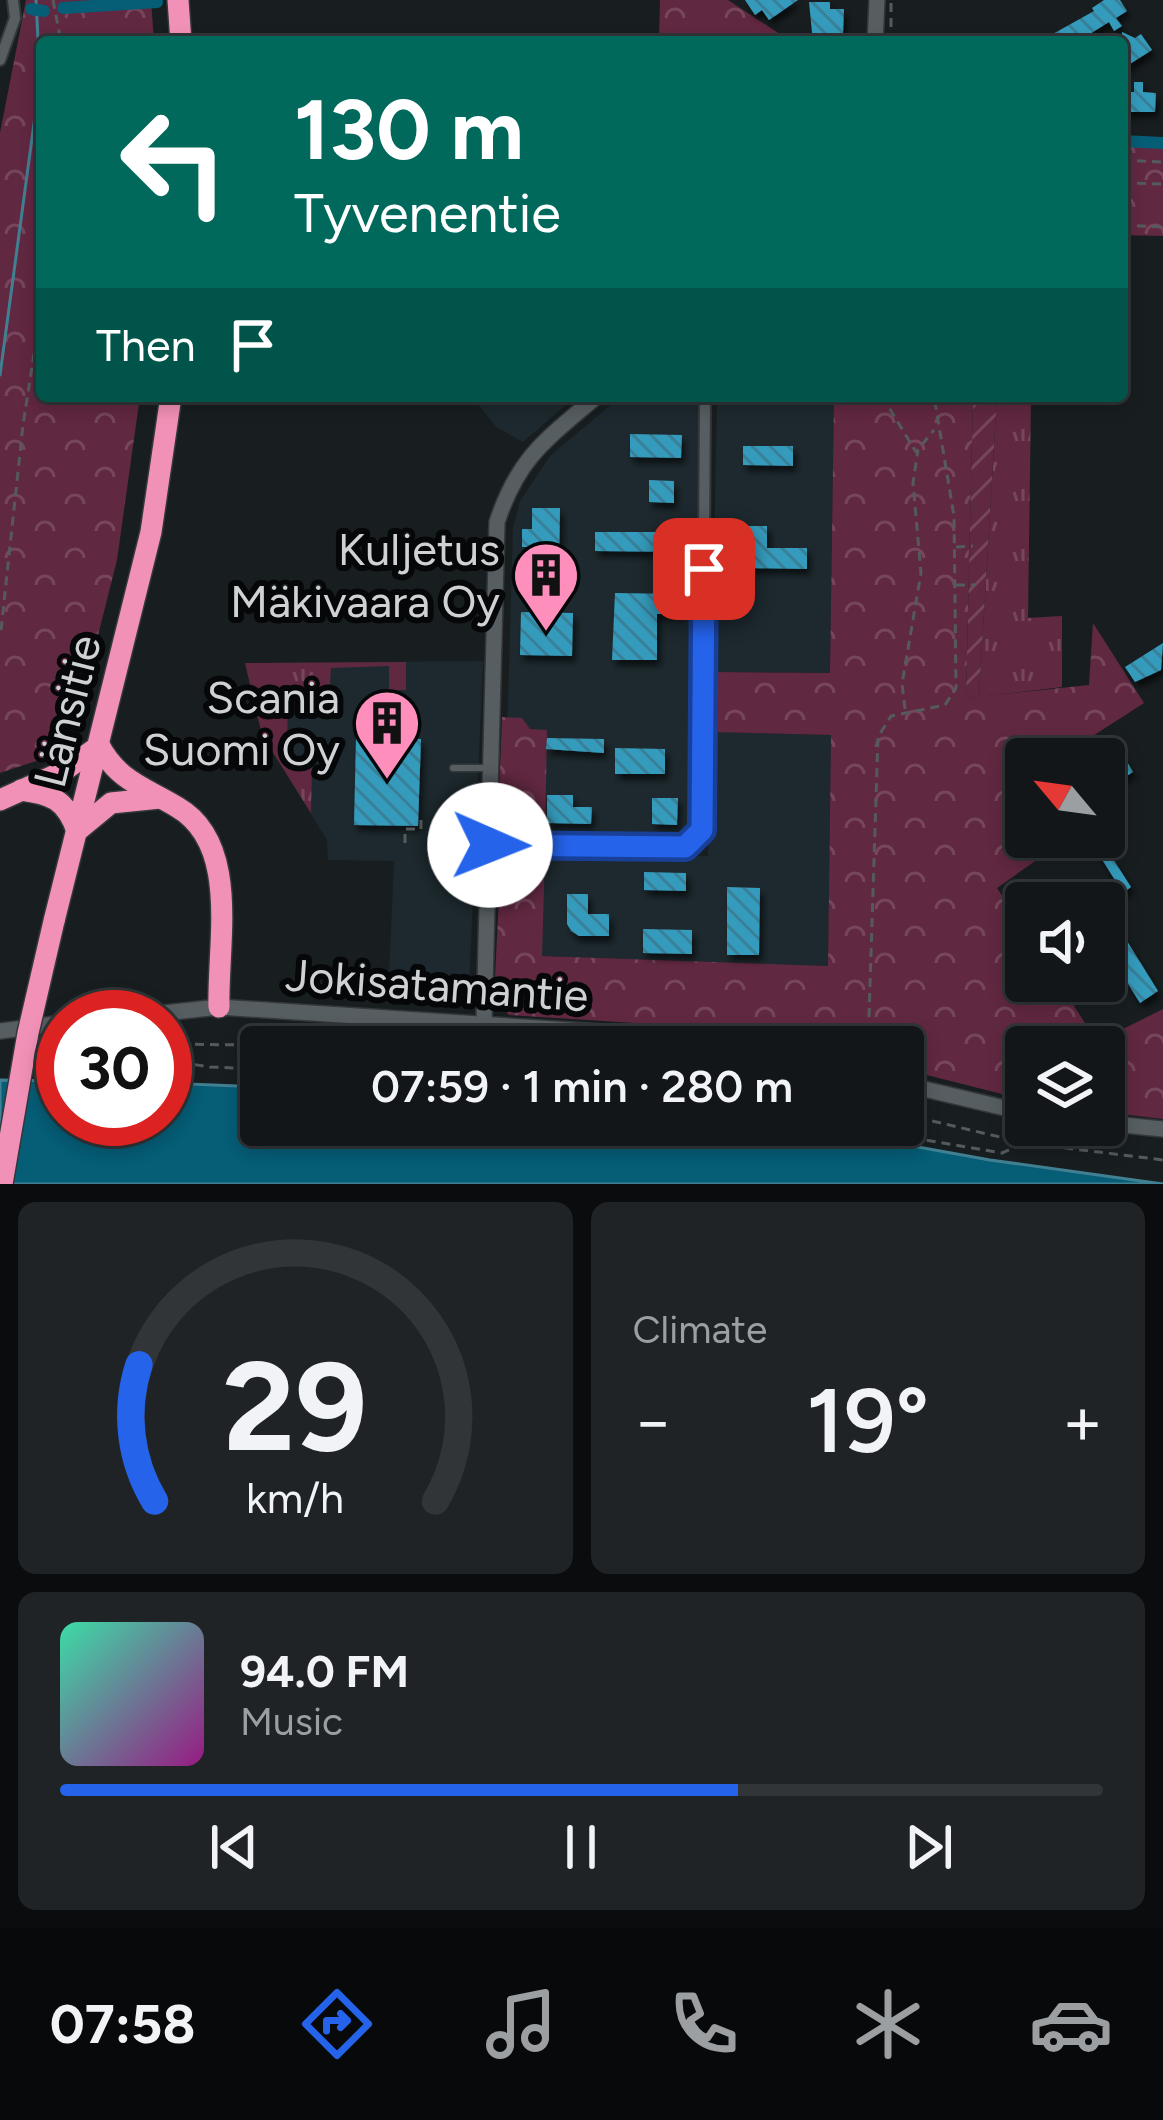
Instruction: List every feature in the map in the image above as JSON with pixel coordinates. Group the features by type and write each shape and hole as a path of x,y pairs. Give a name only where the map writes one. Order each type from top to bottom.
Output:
{"highway":[{"path":"178,0 181,36"},
{"name":"Länsitie","path":"2,1184 28,1033 151,532 170,402"},
{"path":"10,795 71,767 99,745 114,772 197,821 217,862 219,1007"},
{"path":"10,795 61,801 70,810 77,831 111,803 160,798"}],"street":[{"path":"0,59 15,18 13,0"},
{"path":"875,36 877,0"},
{"path":"484,1022 497,522 513,478 538,446 589,402"},
{"path":"490,845 685,847 702,830 705,402"},
{"name":"Jokisatamantie","path":"192,1010 219,1007 536,1026"},
{"path":"0,1031 36,1026"},
{"path":"924,1089 1005,1108"},
{"path":"1125,1125 1163,1129"}],"lane":[{"path":"453,768 492,768"},
{"path":"449,844 490,845"}],"path":[{"path":"53,0 60,36"},
{"path":"891,36 892,0"},
{"path":"1128,160 1163,162"},
{"path":"1128,183 1163,184"},
{"path":"1128,225 1163,227"},
{"path":"1,630 22,425 36,339"},
{"path":"886,402 918,450"},
{"path":"869,1026 878,737 891,716 945,705 956,688 954,516 934,402"},
{"path":"904,713 902,684 922,573 914,483 918,450 936,428"},
{"path":"954,547 973,546"},
{"path":"955,585 975,585"},
{"path":"405,843 405,829 421,829 421,818"},
{"path":"192,1044 240,1045"},
{"path":"192,1064 240,1068"},
{"path":"924,1119 1005,1138"},
{"path":"924,1140 1002,1153 1018,1146"},
{"path":"1049,1146 1163,1160"}],"shaded area":[{"path":"477,402 569,402 523,442 496,427"},
{"path":"614,402 699,402 694,813 690,826 672,839 545,836 546,738 507,736 513,528 520,501 550,456"},
{"path":"717,402 834,402 830,673 712,672"},
{"path":"483,661 469,990 460,1002 388,999 394,861 328,860 327,840 262,735 245,663"},
{"path":"710,732 831,735 828,966 541,956 545,853 708,856"}],"green space":[{"path":"26,0 151,0 154,36 36,36 36,402 139,402 117,560 69,750 0,773 0,133"},
{"path":"660,0 728,0 783,36 659,36"},
{"path":"1128,139 1163,140 1163,236 1128,235"},
{"path":"834,402 973,402 966,698 1089,685 1093,623 1144,703 1090,738 1005,738 1005,858 1039,858 997,888 1005,900 1005,1002 1071,1002 1087,1026 1005,1026 1005,1095 924,1074 924,1026 682,1026 509,1015 494,997 501,857 545,853 542,956 828,966 831,735 710,732 712,672 830,673"},
{"path":"973,402 997,402 979,697 966,698"},
{"path":"997,402 1031,402 1028,618 1062,616 1062,687 979,697"},
{"path":"406,662 406,690 389,690 389,666 331,668 328,709 288,708 286,764 312,765 311,813 262,735 245,663"},
{"path":"502,717 522,718 530,729 547,730 545,836 512,835 498,824"},
{"path":"1163,1009 1163,1119 1125,1114 1125,1028"}],"water":[{"path":"0,1080 36,1081 36,1146 192,1146 192,1084 240,1086 240,1146 912,1146 1163,1184 0,1184"}],"building":[{"path":"745,0 798,0 769,20 762,10 755,15"},
{"path":"1104,0 1120,0 1127,11 1116,18 1122,26 1114,31 1109,22 1087,36 1051,36 1094,11"},
{"path":"809,2 830,2 830,9 844,9 843,34 862,34 862,36 812,36"},
{"path":"1122,32 1135,38 1141,34 1152,50 1128,65 1128,36"},
{"path":"1134,82 1143,82 1143,92 1156,93 1155,112 1128,112 1128,92 1134,92"},
{"path":"630,434 682,435 681,458 630,457"},
{"path":"743,446 793,446 793,466 743,465"},
{"path":"649,480 674,481 674,503 649,502"},
{"path":"532,508 560,508 559,568 531,567 531,547 522,547 522,529 532,529"},
{"path":"746,526 767,526 767,548 807,548 807,569 745,568"},
{"path":"595,532 680,532 680,552 595,551"},
{"path":"615,593 680,594 680,614 657,614 657,660 612,660"},
{"name":"Kuljetus Mäkivaara Oy","path":"521,612 573,613 572,656 520,655"},
{"path":"1163,643 1161,670 1135,682 1125,667"},
{"name":"Scania Suomi Oy","path":"356,737 421,739 418,826 354,825"},
{"path":"547,738 604,739 604,753 546,749"},
{"path":"615,748 665,749 665,774 615,774"},
{"path":"547,795 573,795 573,807 592,807 591,824 547,823"},
{"path":"652,798 678,798 677,825 652,824"},
{"path":"1101,858 1112,858 1131,887 1125,892 1125,882 1116,882"},
{"path":"644,872 686,873 686,891 644,890"},
{"path":"727,887 760,888 759,955 727,955"},
{"path":"567,894 588,894 588,914 609,914 609,936 579,936 571,931"},
{"path":"643,929 692,930 692,954 643,953"},
{"path":"1125,938 1158,991 1140,1003 1125,979"}],"waterway":[{"path":"36,0 38,36"},
{"path":"63,8 157,2"},
{"path":"31,9 44,11"},
{"path":"0,375 36,109"},
{"path":"1128,141 1163,143"}],"place":[{"name":"Kuljetus Mäkivaara Oy","path":"546,634"},
{"name":"Scania Suomi Oy","path":"387,782"}],"route":[{"path":"490,845 685,847 702,830 704,569"}]}
